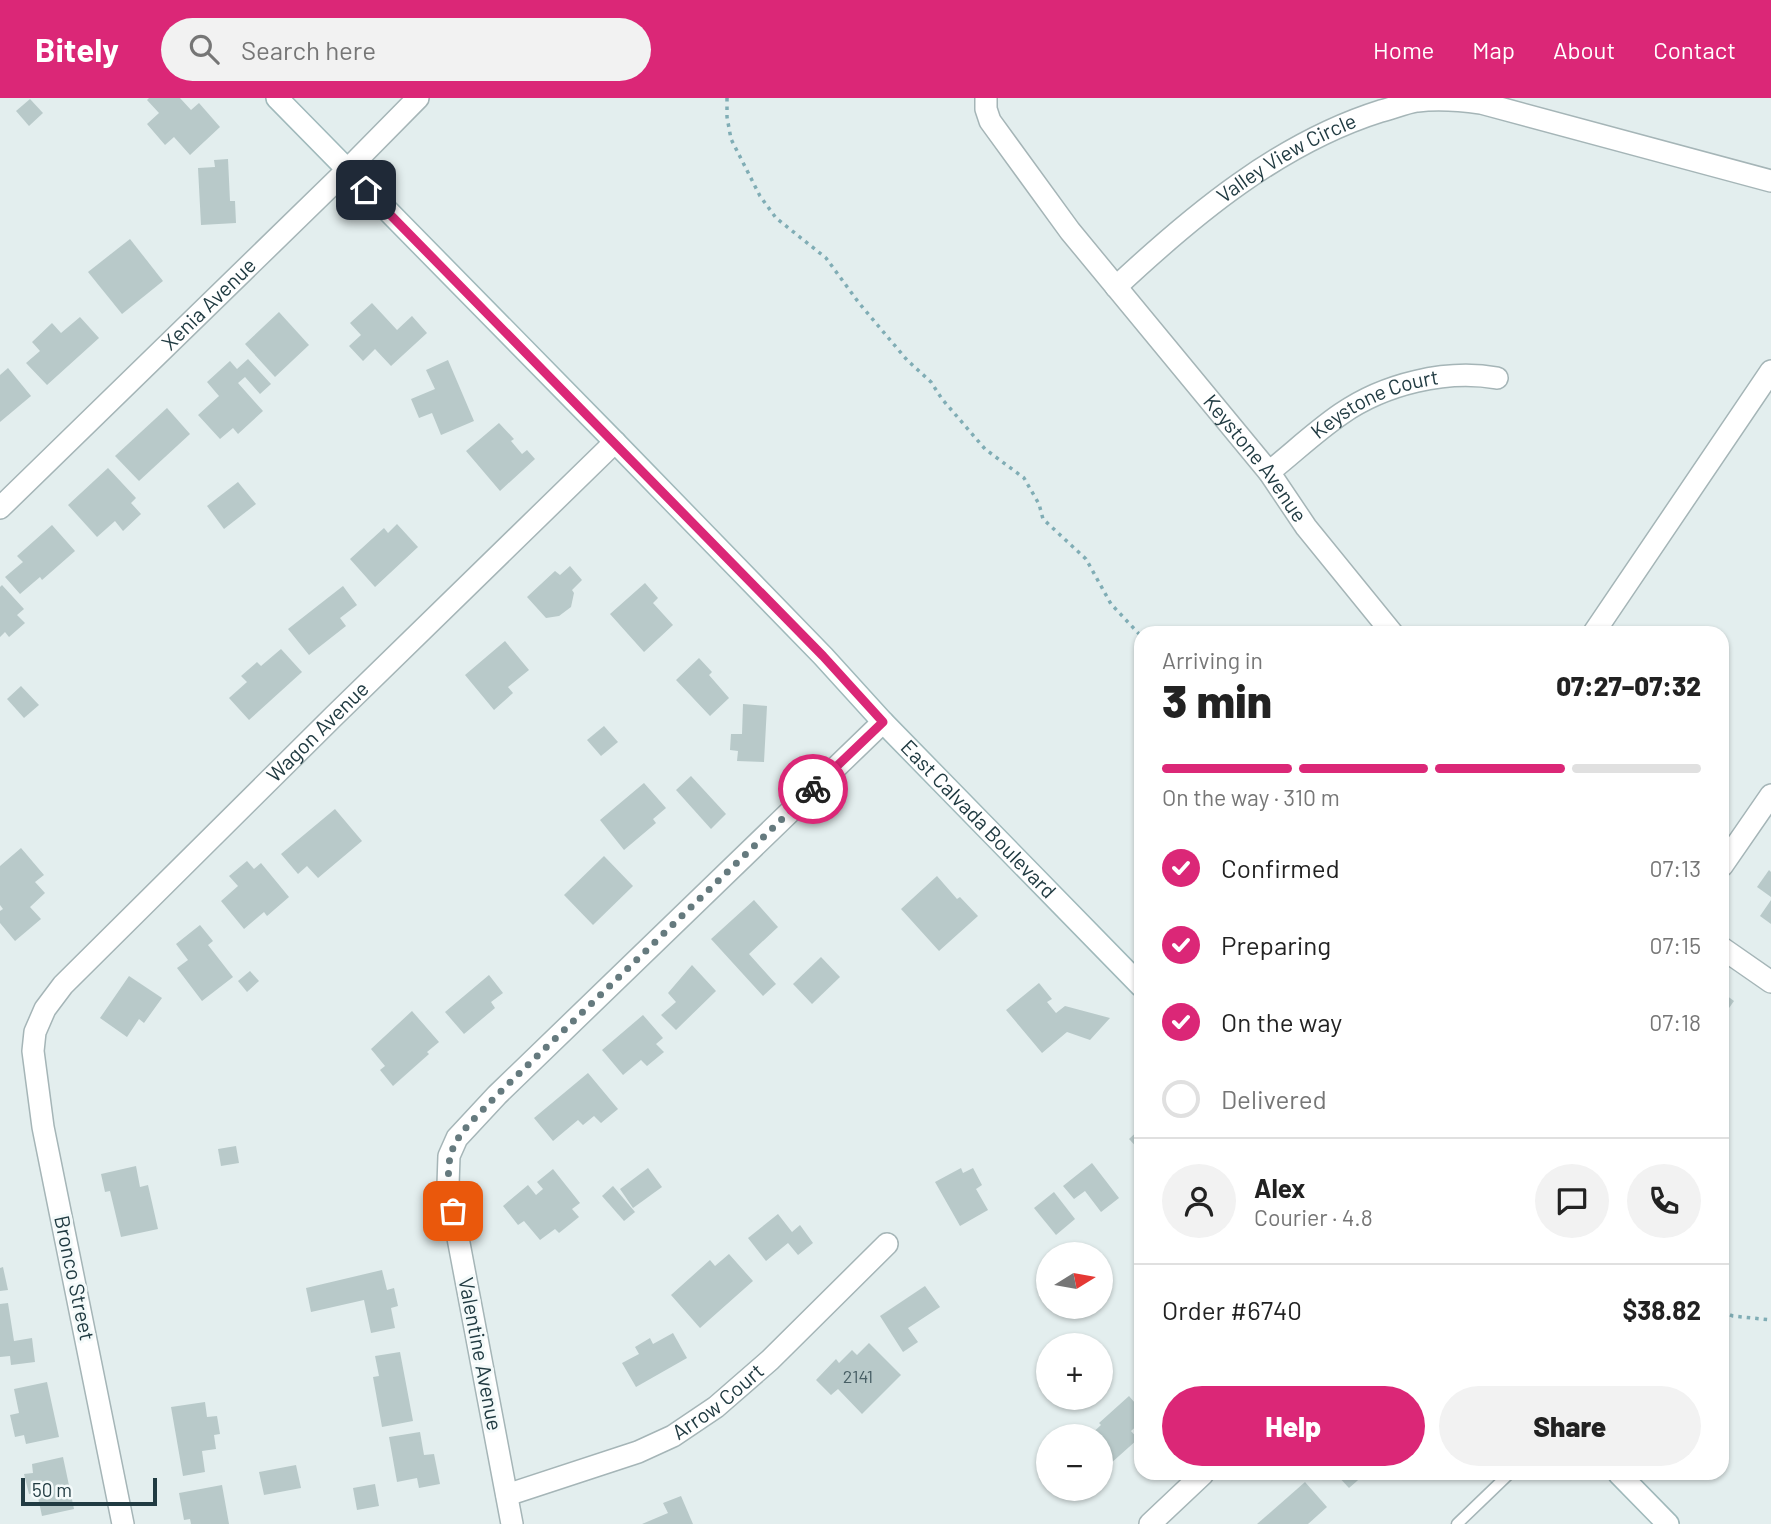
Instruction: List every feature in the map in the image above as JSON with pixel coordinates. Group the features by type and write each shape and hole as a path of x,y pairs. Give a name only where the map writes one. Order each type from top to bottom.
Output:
{"street":[{"name":"East Calvada Boulevard","path":"277,98 615,442 1134,979"},
{"name":"Xenia Avenue","path":"0,509 418,98"},
{"name":"Keystone Avenue","path":"986,98 990,121 1070,232 1269,472 1306,527 1386,626"},
{"name":"Valley View Circle","path":"1116,287 1168,238 1241,183 1303,143 1347,122 1416,101 1442,98 1481,103 1771,181"},
{"path":"1598,626 1771,371"},
{"name":"Keystone Court","path":"1269,472 1341,413 1373,396 1409,384 1455,375 1473,374 1497,378"},
{"name":"Wagon Avenue","path":"35,1032 45,1009 63,985 615,442"},
{"name":"Valentine Avenue","path":"512,1524 448,1185 449,1156 457,1138 497,1095 883,722"},
{"path":"1729,856 1771,795"},
{"path":"1729,953 1771,982"},
{"name":"Bronco Street","path":"35,1032 33,1051 43,1128 123,1524"},
{"name":"Arrow Court","path":"507,1495 638,1452 673,1436 716,1407 770,1360 887,1244"},
{"path":"1150,1524 1197,1480"},
{"path":"1625,1480 1668,1524"}],"lane":[{"path":"1457,1524 1503,1480"}],"path":[{"path":"727,98 731,139 760,196 776,218 826,258 859,303 907,360 931,382 942,399 985,449 1024,478 1044,519 1086,559 1111,604 1134,629"},
{"path":"1729,1315 1771,1320"}],"building":[{"path":"180,98 191,110 199,103 220,127 190,155 174,137 165,145 147,124 159,113 147,100"},
{"path":"30,99 43,113 29,126 16,111"},
{"path":"228,159 230,201 235,201 236,223 201,225 198,168 215,167 214,160"},
{"path":"130,239 163,281 122,314 88,272"},
{"path":"372,303 397,330 412,316 427,333 391,366 375,349 363,361 349,346 361,335 350,323"},
{"path":"279,312 309,345 275,377 245,344"},
{"path":"80,317 99,338 47,385 26,363 40,351 32,342 52,323 61,333"},
{"path":"248,359 271,384 260,394 245,377 238,383 263,411 238,434 233,428 220,439 198,415 219,396 207,382 230,361 237,369"},
{"path":"448,360 474,421 441,435 432,413 419,418 411,399 435,389 426,370"},
{"path":"8,368 31,396 0,422 0,375"},
{"path":"167,408 190,434 139,481 115,456"},
{"path":"499,423 514,439 511,441 522,454 527,450 535,459 500,491 466,451"},
{"path":"108,468 136,498 131,503 141,514 123,531 115,521 97,537 68,505"},
{"path":"238,482 256,504 224,529 207,506"},
{"path":"397,524 418,547 375,587 350,559 384,528 388,533"},
{"path":"52,525 75,551 42,580 40,577 20,594 5,577 23,562 17,556"},
{"path":"570,566 582,580 572,590 574,593 571,607 559,616 546,618 527,597 555,571 560,575"},
{"path":"645,583 658,598 653,603 673,625 644,652 610,614"},
{"path":"2,585 24,609 17,615 25,623 9,637 5,632 0,637"},
{"path":"343,586 357,605 340,618 346,626 309,655 288,629"},
{"path":"505,641 529,670 508,687 513,693 494,710 465,675"},
{"path":"281,649 302,672 249,720 229,698 247,682 241,676 257,662 261,666"},
{"path":"699,658 712,672 709,675 729,698 710,716 676,680"},
{"path":"21,686 39,705 24,718 7,699"},
{"path":"743,704 767,706 764,762 737,761 738,751 730,750 731,734 742,734"},
{"path":"604,726 618,742 601,756 587,740"},
{"path":"691,776 726,814 711,829 676,790"},
{"path":"644,783 666,808 653,819 656,823 624,850 600,820"},
{"path":"335,809 362,841 318,878 307,866 298,874 281,854"},
{"path":"21,848 44,875 35,882 45,893 30,907 41,919 15,941 0,923 0,911 3,909 0,905 0,866"},
{"path":"604,856 633,886 593,925 564,895"},
{"path":"247,861 254,869 261,863 289,897 267,916 264,912 244,929 221,901 238,886 229,876"},
{"path":"1769,870 1771,872 1771,897 1757,887"},
{"path":"937,876 957,899 960,897 978,916 939,951 901,909"},
{"path":"754,900 778,927 749,954 776,984 763,996 711,939"},
{"path":"1771,900 1771,924 1760,916"},
{"path":"200,925 213,941 208,945 233,977 202,1001 177,968 188,960 176,944"},
{"path":"821,957 840,977 812,1004 793,984"},
{"path":"692,965 716,991 676,1030 661,1015 676,1002 668,993"},
{"path":"250,971 259,981 247,992 238,981"},
{"path":"489,975 503,993 491,1002 495,1008 464,1034 445,1012"},
{"path":"129,976 162,998 144,1023 139,1019 127,1037 100,1018"},
{"path":"1039,983 1052,999 1047,1002 1056,1013 1065,1006 1110,1018 1090,1040 1067,1032 1042,1053 1006,1010"},
{"path":"412,1011 439,1042 393,1086 380,1070 385,1066 371,1049"},
{"path":"643,1015 663,1038 656,1044 664,1052 647,1066 641,1060 623,1075 602,1050"},
{"path":"588,1073 618,1109 601,1123 594,1116 583,1125 578,1120 553,1141 534,1118"},
{"path":"236,1146 239,1163 221,1166 218,1149"},
{"path":"1092,1163 1119,1198 1101,1212 1085,1191 1074,1199 1063,1186"},
{"path":"136,1166 140,1187 148,1185 158,1229 121,1237 110,1191 105,1192 101,1174"},
{"path":"648,1168 662,1187 633,1208 620,1189"},
{"path":"961,1168 963,1173 973,1168 982,1185 976,1189 988,1210 960,1226 935,1182"},
{"path":"553,1169 580,1203 572,1209 579,1217 559,1233 555,1229 540,1240 524,1221 518,1225 503,1206 528,1185 536,1195 543,1189 537,1182"},
{"path":"613,1186 635,1212 624,1221 602,1196"},
{"path":"1054,1192 1075,1219 1056,1235 1034,1208"},
{"path":"778,1214 792,1232 800,1225 813,1243 798,1255 788,1243 766,1261 748,1238"},
{"path":"729,1254 753,1281 700,1328 671,1295 710,1260 715,1266"},
{"path":"3,1267 8,1290 0,1291 0,1268"},
{"path":"382,1270 387,1290 394,1288 398,1306 391,1308 395,1328 371,1333 364,1300 311,1312 306,1288"},
{"path":"925,1286 940,1307 908,1328 918,1342 903,1352 880,1316"},
{"path":"8,1303 14,1341 32,1338 35,1362 11,1365 10,1356 0,1357 0,1304"},
{"path":"673,1333 687,1358 636,1387 622,1363 639,1354 635,1347 650,1338 653,1344"},
{"path":"869,1343 901,1375 862,1414 838,1389 831,1395 816,1380 836,1359 839,1363 852,1350 857,1355"},
{"path":"400,1352 413,1421 382,1427 373,1377 379,1376 375,1356"},
{"path":"47,1382 59,1437 26,1444 24,1435 15,1437 10,1415 19,1413 14,1389"},
{"path":"1129,1396 1134,1402 1134,1428 1131,1431 1134,1443 1113,1461 1113,1424 1100,1424"},
{"path":"205,1402 207,1417 217,1416 220,1434 214,1435 216,1449 202,1451 205,1472 183,1476 171,1407"},
{"path":"420,1432 424,1455 434,1454 440,1484 419,1488 417,1478 397,1482 389,1437"},
{"path":"63,1457 74,1509 42,1516 37,1493 29,1494 24,1474 33,1473 32,1464"},
{"path":"296,1465 301,1488 264,1495 259,1472"},
{"path":"1342,1480 1358,1480 1349,1488"},
{"path":"1305,1482 1327,1507 1308,1524 1257,1524"},
{"path":"375,1484 379,1506 357,1510 353,1488"},
{"path":"222,1485 229,1524 191,1524 190,1519 184,1520 179,1493"},
{"path":"681,1496 693,1524 642,1524 668,1513 663,1503"}],"way so far":[{"path":"453,1211 448,1185 449,1156 457,1138 497,1095 813,789"}],"route":[{"path":"366,190 823,656 883,722 813,789"}]}
